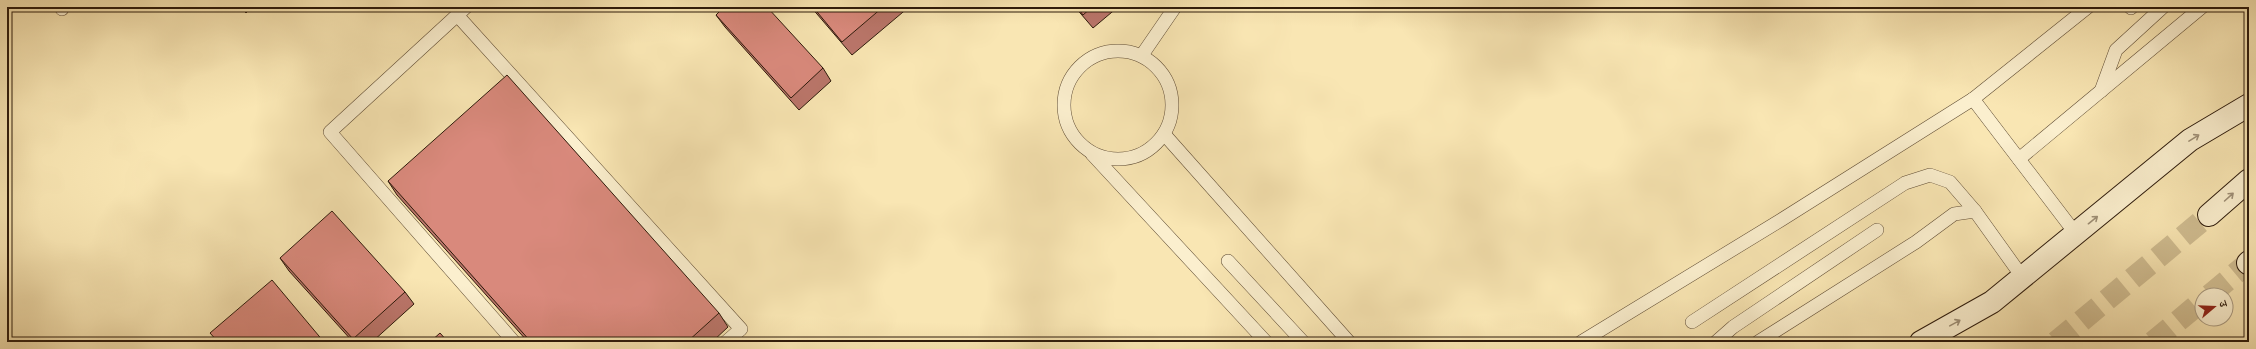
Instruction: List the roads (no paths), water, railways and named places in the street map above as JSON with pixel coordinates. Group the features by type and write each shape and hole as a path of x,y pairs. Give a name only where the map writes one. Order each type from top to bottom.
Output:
{"street":[{"path":"1921,342 1992,302 2190,140 2249,105"},
{"path":"2209,215 2249,180"}],"lane":[{"path":"1142,55 1175,7"},
{"path":"1581,342 1781,220 1973,99 2088,7"},
{"path":"2101,91 2116,50 2163,7"},
{"path":"2019,159 2202,7"},
{"path":"514,342 330,132 462,11 741,329 726,342"},
{"path":"1089,150 1104,157 1122,159 1138,156 1153,147 1164,134 1171,112 1172,100 1168,82 1157,66 1142,55 1124,50 1106,52 1088,59 1075,72 1066,89 1065,113 1068,124 1076,139 1089,150 1266,342"},
{"path":"1973,99 2076,234"},
{"path":"1164,134 1350,342"},
{"path":"1692,322 1905,183 1930,175 1950,182 1975,210 2022,278"},
{"path":"1758,342 1916,242 1954,214 1975,210"},
{"path":"1716,342 1733,327 1877,230"},
{"path":"1228,262 1303,342"}],"tunnel":[{"path":"2056,342 2209,215"},
{"path":"2220,287 2248,263"},
{"path":"2153,342 2194,308"}]}
